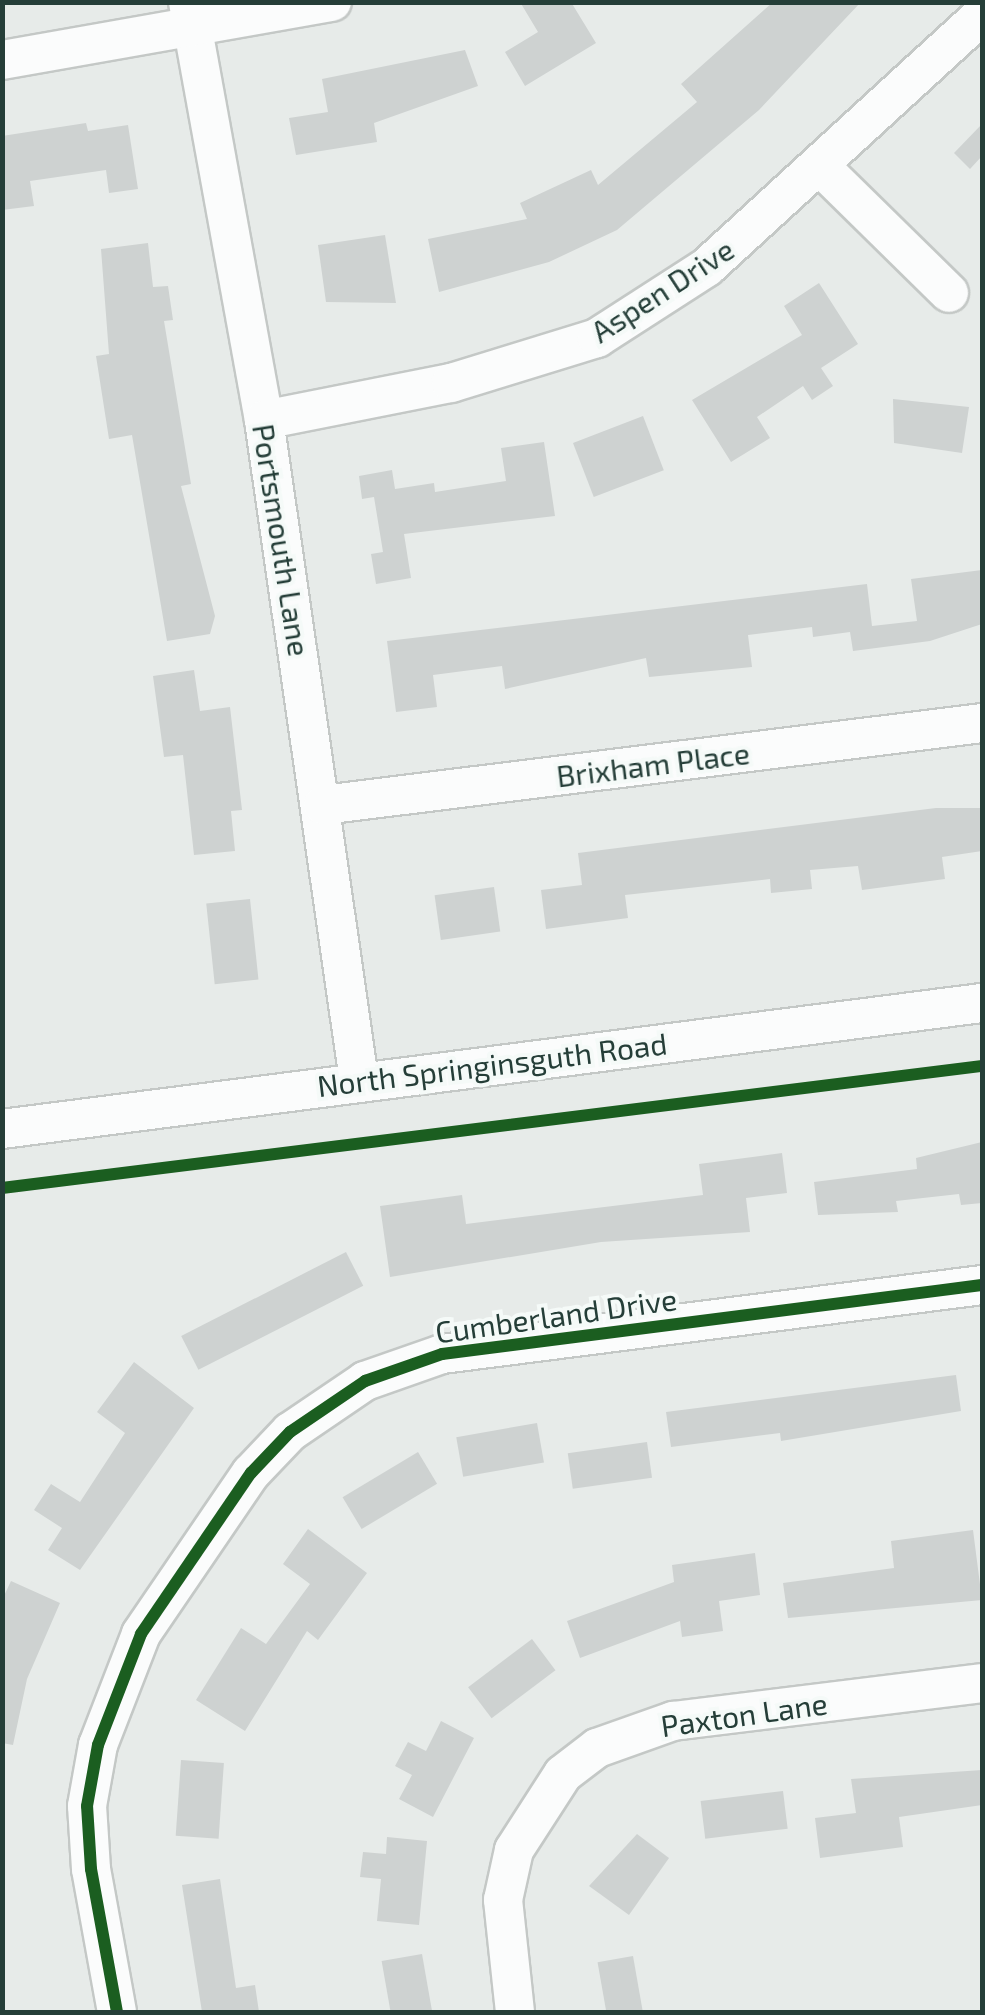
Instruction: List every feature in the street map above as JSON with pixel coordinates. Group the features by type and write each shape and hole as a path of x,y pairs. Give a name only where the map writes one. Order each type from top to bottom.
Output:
{"street":[{"path":"2,60 190,15 332,2"},
{"name":"Aspen Drive","path":"264,420 451,383 597,338 707,267 822,168 982,14"},
{"name":"Portsmouth Lane","path":"190,15 264,420 323,805 359,1080"},
{"path":"822,168 949,293"},
{"name":"Brixham Place","path":"323,805 982,723"},
{"name":"North Springinsguth Road","path":"2,1129 359,1080 982,1003"},
{"name":"Cumberland Drive","path":"117,2012 91,1869 88,1806 98,1745 141,1634 250,1474 329,1402 404,1365 478,1347 982,1284"},
{"name":"Paxton Lane","path":"515,2012 503,1900 535,1809 563,1774 625,1733 982,1683"}],"building":[{"path":"520,2 571,2 596,43 525,86 505,52 538,32"},
{"path":"773,2 861,2 759,110 617,230 549,262 439,292 428,239 527,219 520,203 591,170 598,185 697,102 681,84"},
{"path":"465,50 478,86 374,123 377,142 296,155 289,118 328,112 322,79"},
{"path":"86,123 88,131 128,125 138,189 109,193 106,170 30,181 34,206 2,210 2,136"},
{"path":"982,124 982,156 970,169 954,153"},
{"path":"385,235 396,303 326,302 318,245"},
{"path":"148,243 153,287 168,286 173,320 164,321 191,484 181,486 215,616 210,634 167,641 132,435 109,439 96,356 109,354 101,249"},
{"path":"819,283 858,344 821,368 833,386 812,400 803,386 757,417 770,438 731,462 692,400 802,335 784,306"},
{"path":"893,399 969,407 962,453 894,443"},
{"path":"643,416 664,470 594,497 573,443"},
{"path":"544,442 555,516 404,534 411,578 376,584 371,554 383,552 374,497 362,499 359,476 392,470 395,489 434,483 435,492 506,481 501,448"},
{"path":"982,570 982,624 930,641 853,651 850,632 813,637 812,627 748,635 752,667 649,677 646,658 505,689 502,666 433,675 437,707 396,712 387,641 867,584 872,626 917,621 911,579"},
{"path":"194,670 200,711 230,707 242,810 231,811 235,851 194,855 183,755 164,757 153,676"},
{"path":"936,808 982,808 982,851 942,857 945,879 862,890 858,866 810,870 812,889 771,893 770,879 625,895 628,918 546,929 541,890 582,885 578,853"},
{"path":"494,887 500,932 441,940 435,895"},
{"path":"250,899 258,980 215,984 206,904"},
{"path":"982,1142 982,1203 961,1205 959,1194 896,1201 898,1212 818,1215 814,1182 917,1169 916,1158"},
{"path":"782,1153 787,1193 746,1198 750,1232 601,1242 390,1277 380,1206 462,1195 466,1224 703,1195 699,1164"},
{"path":"346,1252 363,1286 198,1370 181,1336"},
{"path":"134,1362 194,1408 80,1570 48,1550 62,1528 34,1510 51,1484 80,1502 125,1433 97,1412"},
{"path":"956,1375 961,1411 781,1441 780,1433 671,1447 666,1412"},
{"path":"537,1423 544,1462 463,1477 456,1437"},
{"path":"647,1442 652,1478 573,1489 568,1453"},
{"path":"418,1452 437,1484 362,1529 343,1497"},
{"path":"308,1529 367,1573 318,1640 307,1631 245,1731 196,1700 241,1628 266,1644 310,1584 283,1564"},
{"path":"973,1530 982,1600 788,1618 783,1583 894,1568 891,1541"},
{"path":"755,1553 760,1595 719,1601 723,1631 682,1637 680,1621 580,1658 567,1621 674,1582 672,1565"},
{"path":"11,1581 60,1603 27,1679 13,1745 2,1743 2,1600"},
{"path":"532,1639 555,1670 492,1718 468,1687"},
{"path":"441,1721 474,1738 433,1817 399,1799 412,1775 395,1766 408,1742 426,1751"},
{"path":"181,1760 224,1763 219,1839 176,1836"},
{"path":"982,1770 982,1805 899,1817 903,1847 820,1858 815,1818 856,1813 851,1779"},
{"path":"783,1791 788,1829 705,1839 701,1801"},
{"path":"637,1834 669,1858 629,1915 589,1886"},
{"path":"387,1837 427,1841 419,1925 377,1921 381,1879 360,1877 363,1852 386,1854"},
{"path":"220,1879 236,1988 255,1985 259,2012 202,2012 182,1885"},
{"path":"422,1954 432,2010 391,2012 382,1961"},
{"path":"633,1956 643,2012 606,2012 598,1962"}],"cycle path":[{"path":"2,1188 982,1066"},
{"path":"117,2012 91,1869 87,1806 98,1745 141,1634 251,1473 290,1432 365,1381 442,1354 982,1285"}]}
